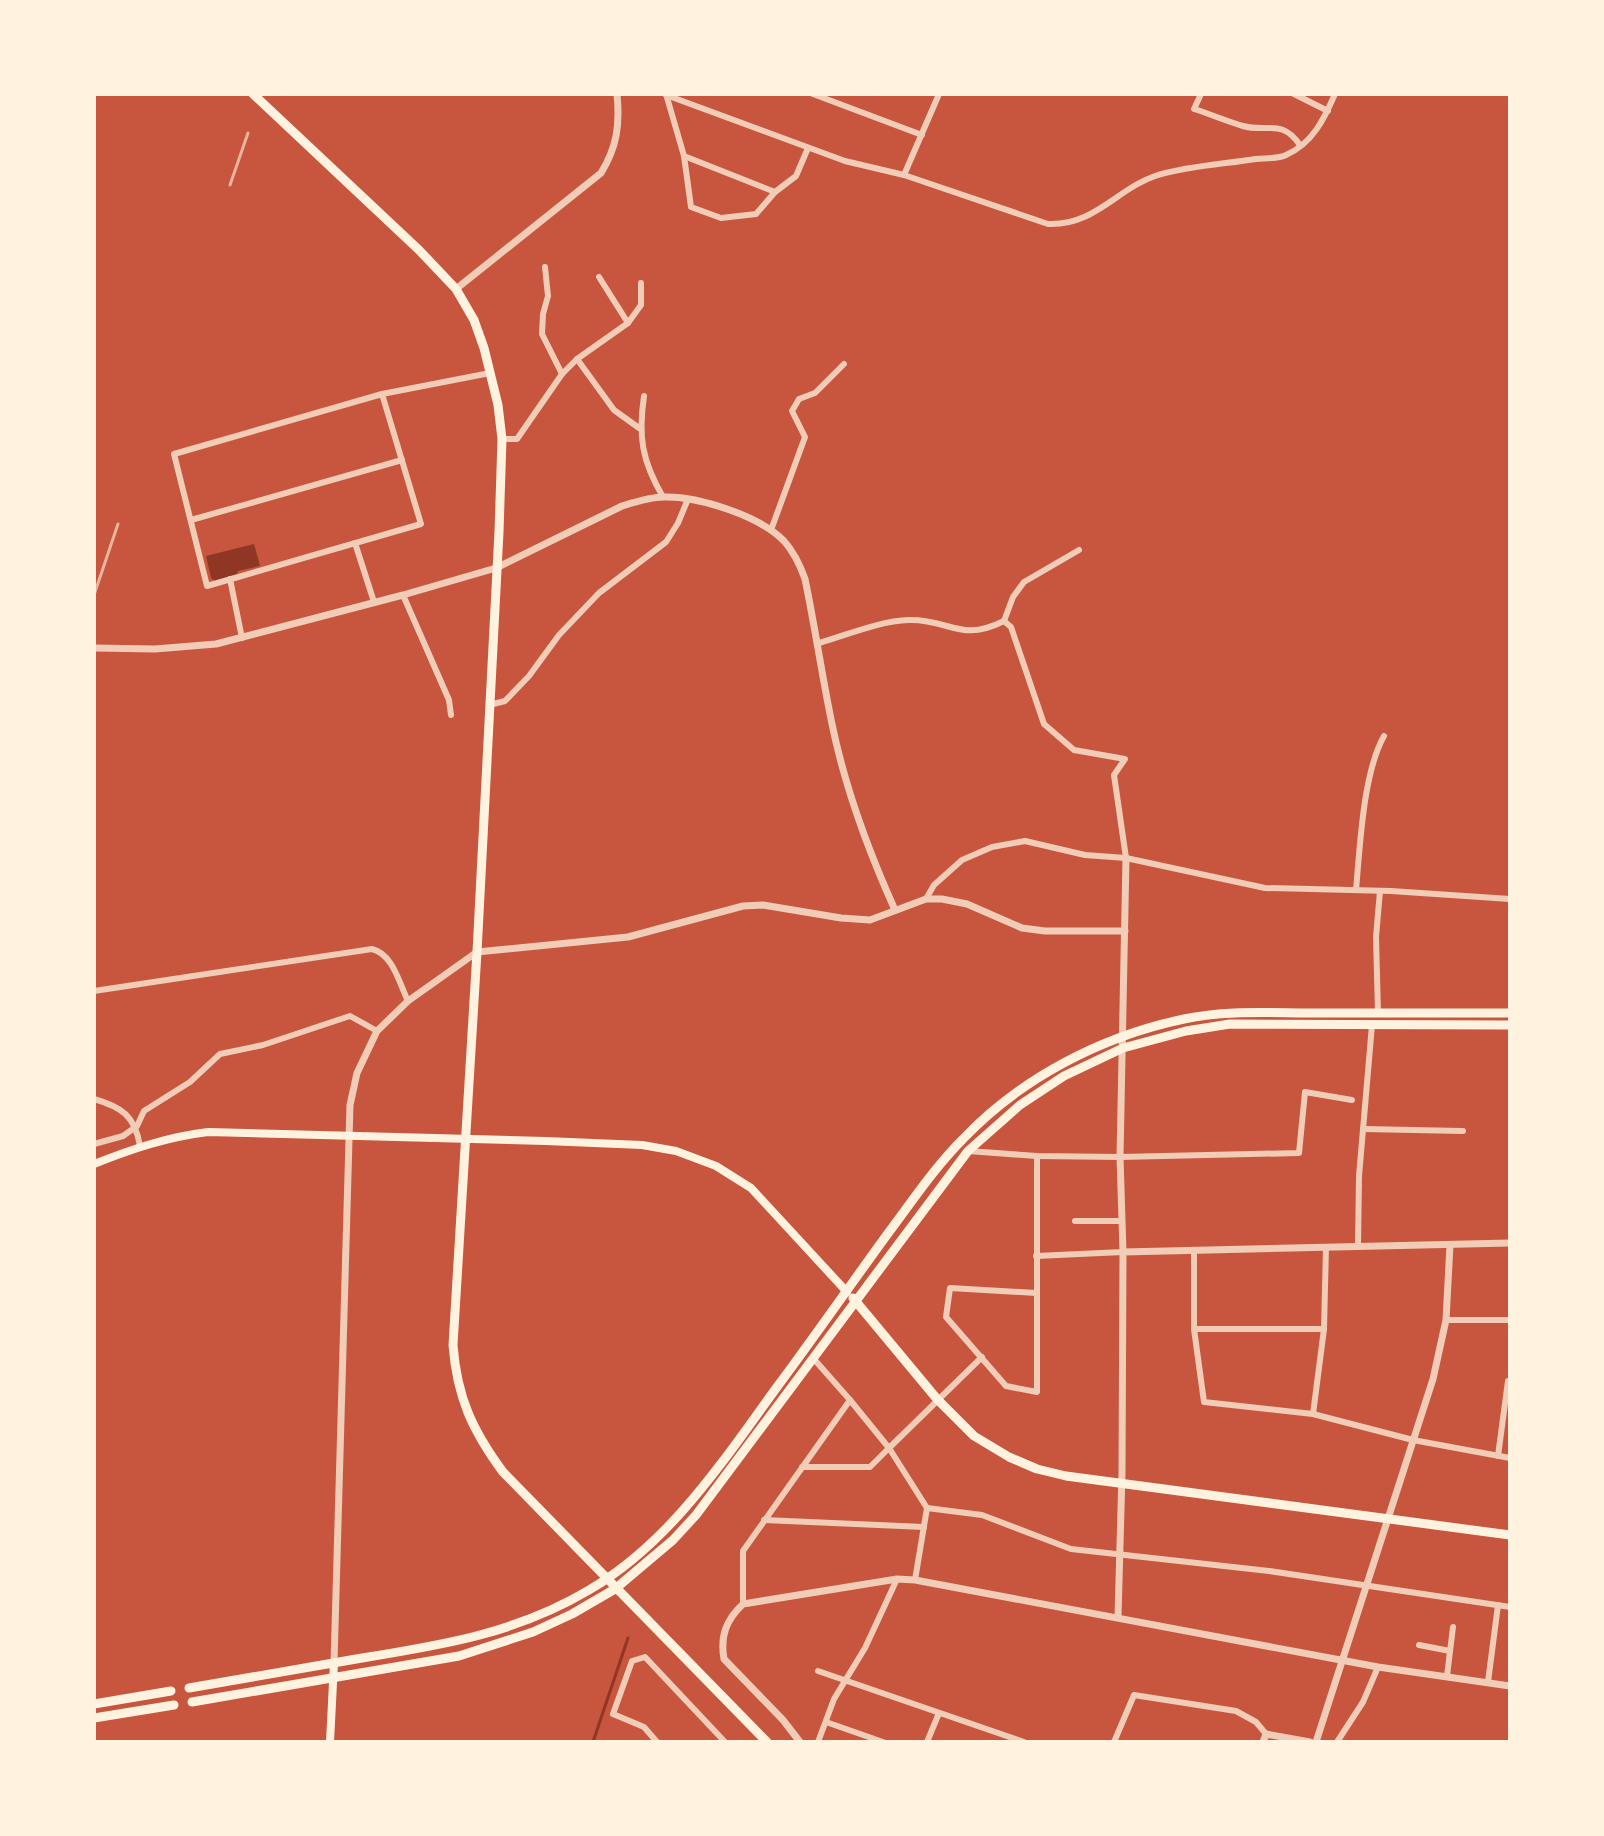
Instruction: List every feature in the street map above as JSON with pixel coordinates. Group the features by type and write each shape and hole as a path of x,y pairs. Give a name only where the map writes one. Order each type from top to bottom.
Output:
{"main road":[{"path":"253,94 419,250 456,289 474,320 491,373 502,439 477,952 453,1345 463,1405 478,1436 503,1472 767,1742"},
{"path":"189,1688 456,1642 511,1628 607,1579 667,1529 694,1497 938,1166 984,1118 1039,1077 1078,1056 1123,1043 1185,1019 1221,1014 1510,1013"},
{"path":"192,1702 459,1656 495,1646 572,1614 615,1589 673,1540 696,1515 968,1151 993,1126 1046,1088 1123,1043 1230,1024 1510,1025"},
{"path":"94,1164 173,1136 208,1132 642,1145 676,1151 706,1161 733,1175 767,1202 855,1300 937,1399 974,1436 1009,1457 1037,1469 1066,1476 1510,1535"},
{"path":"330,1742 334,1663"},
{"path":"94,1704 171,1691"},
{"path":"94,1718 174,1705"}],"street":[{"path":"456,289 601,173 612,156 616,141 619,126 617,94"},
{"path":"666,94 845,161 904,175 1036,221 1066,225 1089,216 1131,188 1158,175 1285,156 1313,136 1335,94"},
{"path":"666,94 684,156 691,207 721,218 756,214 775,192 796,176 808,148"},
{"path":"813,94 922,135"},
{"path":"904,175 939,94"},
{"path":"1201,94 1194,109 1247,127 1278,127 1294,136 1300,145"},
{"path":"1294,94 1328,111"},
{"path":"684,156 775,192"},
{"path":"545,267 548,296 542,334 562,374"},
{"path":"599,277 628,323"},
{"path":"502,439 517,439 562,374 577,359 628,323 641,305 641,283"},
{"path":"577,359 614,410 639,428"},
{"path":"771,530 805,437 792,411 799,399 815,393 844,364"},
{"path":"382,394 421,524 207,586 174,454 382,394 491,373"},
{"path":"644,396 639,428 649,473 663,497"},
{"path":"191,520 402,460"},
{"path":"94,648 187,647 242,638 496,568 622,506 663,497 688,499 732,512 771,530 798,559 805,579 833,726 851,795 871,857 895,910"},
{"path":"489,705 505,701 529,676 559,635 599,593 666,542 688,499"},
{"path":"355,543 374,602"},
{"path":"819,643 896,621 912,620 962,631 986,630 1004,621 1013,597 1024,582 1079,550"},
{"path":"230,579 242,638"},
{"path":"403,595 449,700 451,715"},
{"path":"1004,621 1011,627 1044,724 1074,750 1125,759 1114,775 1126,858 1120,1157 1123,1252 1122,1484 1118,1617"},
{"path":"1356,890 1362,826 1376,750 1384,736"},
{"path":"926,899 934,885 962,860 1008,843 1025,841 1085,855 1126,858 1265,888 1510,899"},
{"path":"1378,1013 1376,937 1380,891"},
{"path":"334,1663 350,1105 357,1073 377,1031 408,1001 459,968 477,952 628,937 743,906 763,905 856,920 881,917 926,899 942,899 967,904 1022,928 1125,931"},
{"path":"94,991 372,949 381,951 387,957 408,1001"},
{"path":"94,1144 123,1136 137,1126 144,1111 190,1082 220,1054 263,1045 350,1016 377,1031"},
{"path":"1358,1247 1363,1129 1372,1025"},
{"path":"968,1151 1120,1157 1299,1153 1305,1092 1352,1100"},
{"path":"94,1099 120,1109 137,1126 140,1146"},
{"path":"1363,1129 1463,1131"},
{"path":"1036,1293 950,1288 946,1317 1006,1386 1037,1392 1037,1156"},
{"path":"1075,1221 1121,1221"},
{"path":"1036,1256 1510,1243"},
{"path":"1114,1742 1134,1695 1236,1711 1256,1722 1265,1738 1313,1742 1433,1379 1446,1320 1450,1245"},
{"path":"1313,1414 1324,1329 1326,1247"},
{"path":"1194,1251 1194,1329 1204,1402 1313,1414 1413,1440 1510,1458"},
{"path":"1446,1320 1510,1320"},
{"path":"1194,1329 1324,1329"},
{"path":"802,1467 870,1467 982,1357"},
{"path":"813,1358 889,1448 927,1508 915,1580"},
{"path":"1498,1456 1510,1381"},
{"path":"743,1604 743,1551 850,1400"},
{"path":"927,1508 982,1515 1071,1549 1269,1571 1510,1607"},
{"path":"764,1520 924,1527"},
{"path":"818,1742 834,1699 865,1648 897,1579"},
{"path":"800,1742 724,1659 724,1630 732,1615 743,1604 897,1579 1378,1667 1510,1686"},
{"path":"1488,1682 1498,1605"},
{"path":"1447,1676 1453,1627"},
{"path":"1419,1645 1450,1651"},
{"path":"657,1742 644,1727 613,1714 632,1661 645,1657 725,1742"},
{"path":"1337,1742 1363,1702 1378,1667"},
{"path":"818,1671 1024,1742"},
{"path":"927,1742 939,1713"},
{"path":"826,1722 883,1742"}],"shaded area":[{"path":"254,544 260,566 215,581 211,578 206,556"}],"waterway":[{"path":"593,1742 628,1638"}],"railway":[{"path":"230,185 248,133"},
{"path":"94,595 118,524"}]}
